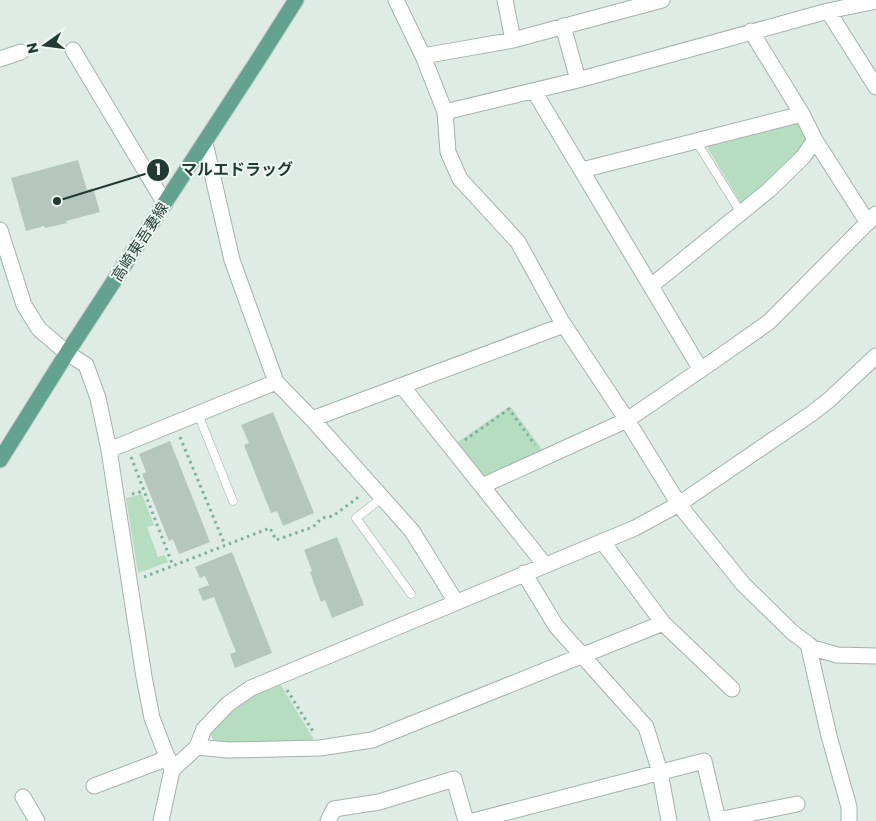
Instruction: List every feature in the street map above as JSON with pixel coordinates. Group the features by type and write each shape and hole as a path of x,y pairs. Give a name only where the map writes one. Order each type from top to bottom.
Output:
{"main road":[{"name":"高崎東吾妻線","path":"0,460 296,0"}],"street":[{"path":"396,0 423,56 445,112 448,152 460,179 518,242 564,325 627,420 678,504 743,584 792,632 813,648 837,655 876,656"},
{"path":"505,0 513,40"},
{"path":"423,56 513,40 662,0"},
{"path":"445,112 578,80 828,10 876,1"},
{"path":"828,10 876,87"},
{"path":"563,26 578,80"},
{"path":"482,486 627,420 701,370 769,322 872,219 815,140 802,114 751,31"},
{"path":"73,50 165,204"},
{"path":"0,59 21,52"},
{"path":"534,91 701,370"},
{"path":"582,170 802,114"},
{"path":"651,286 769,190 804,157 815,140"},
{"path":"205,143 232,260 276,382 312,419 412,531 456,602"},
{"path":"1,235 24,305 39,329 67,354 86,365 98,398 109,450 152,718 170,764 160,820"},
{"path":"312,419 564,325"},
{"path":"94,786 170,764 197,747 204,728 228,704 251,688 634,528 678,504 811,414 829,400 876,356"},
{"path":"109,450 276,382"},
{"path":"402,386 545,565"},
{"path":"602,541 663,623 732,689"},
{"path":"524,573 556,626 646,727 660,772 669,821"},
{"path":"197,747 228,750 322,747 372,740 663,623"},
{"path":"808,644 829,736 849,807 849,821"},
{"path":"473,821 704,762 718,820 797,804"},
{"path":"328,821 334,809 379,802 454,779 466,821"},
{"path":"23,797 37,821"}],"lane":[{"path":"696,141 740,213"},
{"path":"198,414 233,501"},
{"path":"378,492 356,518 411,594"}],"path":[{"path":"452,449 510,409 544,458"},
{"path":"171,438 179,434 225,545"},
{"path":"130,454 173,566"},
{"path":"129,583 270,528 276,540 313,527 322,518 333,516 378,492"},
{"path":"279,676 322,747"}],"green space":[{"path":"798,122 806,136 806,145 747,202 740,202 708,149 710,142"},
{"path":"510,406 544,452 488,477 481,478 455,444"},
{"path":"142,494 154,525 147,527 158,557 165,555 168,562 138,573 126,498"},
{"path":"279,682 313,738 312,741 214,742 210,734 226,718 250,698"}],"building":[{"path":"78,160 87,190 93,188 100,212 66,221 67,223 26,231 11,178"},
{"path":"273,412 314,513 283,526 277,511 271,513 244,445 249,443 241,425"},
{"path":"170,441 210,542 179,554 173,539 169,541 142,474 146,472 139,454"},
{"path":"337,537 364,605 332,618 325,600 321,602 304,550"},
{"path":"232,552 272,653 235,668 230,654 236,652 214,597 203,601 198,589 209,585 205,576 200,578 195,567"}],"place":[{"name":"マルエドラッグ","path":"57,201"}]}
